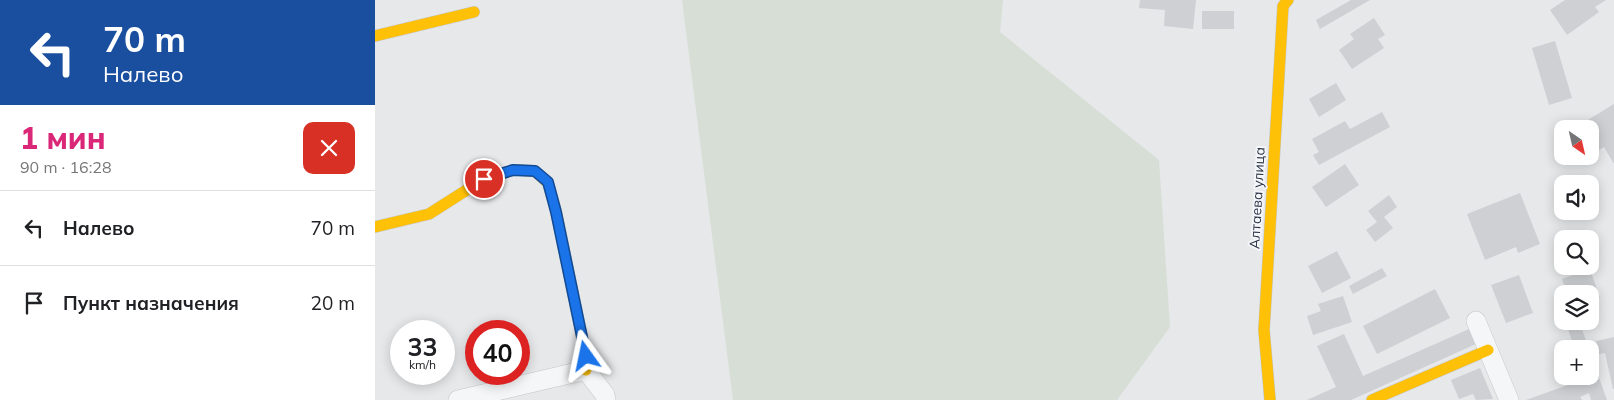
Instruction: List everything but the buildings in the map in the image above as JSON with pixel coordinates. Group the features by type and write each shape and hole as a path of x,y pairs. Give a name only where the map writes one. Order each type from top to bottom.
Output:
{"street":[{"name":"Алтаева улица","path":"1270,400 1264,330 1283,6 1288,0"},
{"path":"375,36 474,12"},
{"path":"375,227 429,214 484,179 513,170 535,171 548,182 556,212 586,356 585,370 605,395 606,400"},
{"path":"1475,321 1509,400"},
{"path":"1372,400 1488,350"},
{"path":"458,400 585,370"}],"shaded area":[{"path":"682,0 1003,0 1000,32 1159,160 1170,327 1117,400 733,400"}],"traffic: slow":[{"path":"1270,400 1264,330 1283,6 1288,0"},
{"path":"375,36 474,12"},
{"path":"375,227 429,214 484,179 513,170 535,171 548,183 556,211 586,356 586,370"},
{"path":"1372,400 1488,350"}],"route":[{"path":"484,179 513,170 535,171 548,182 586,356"}]}
